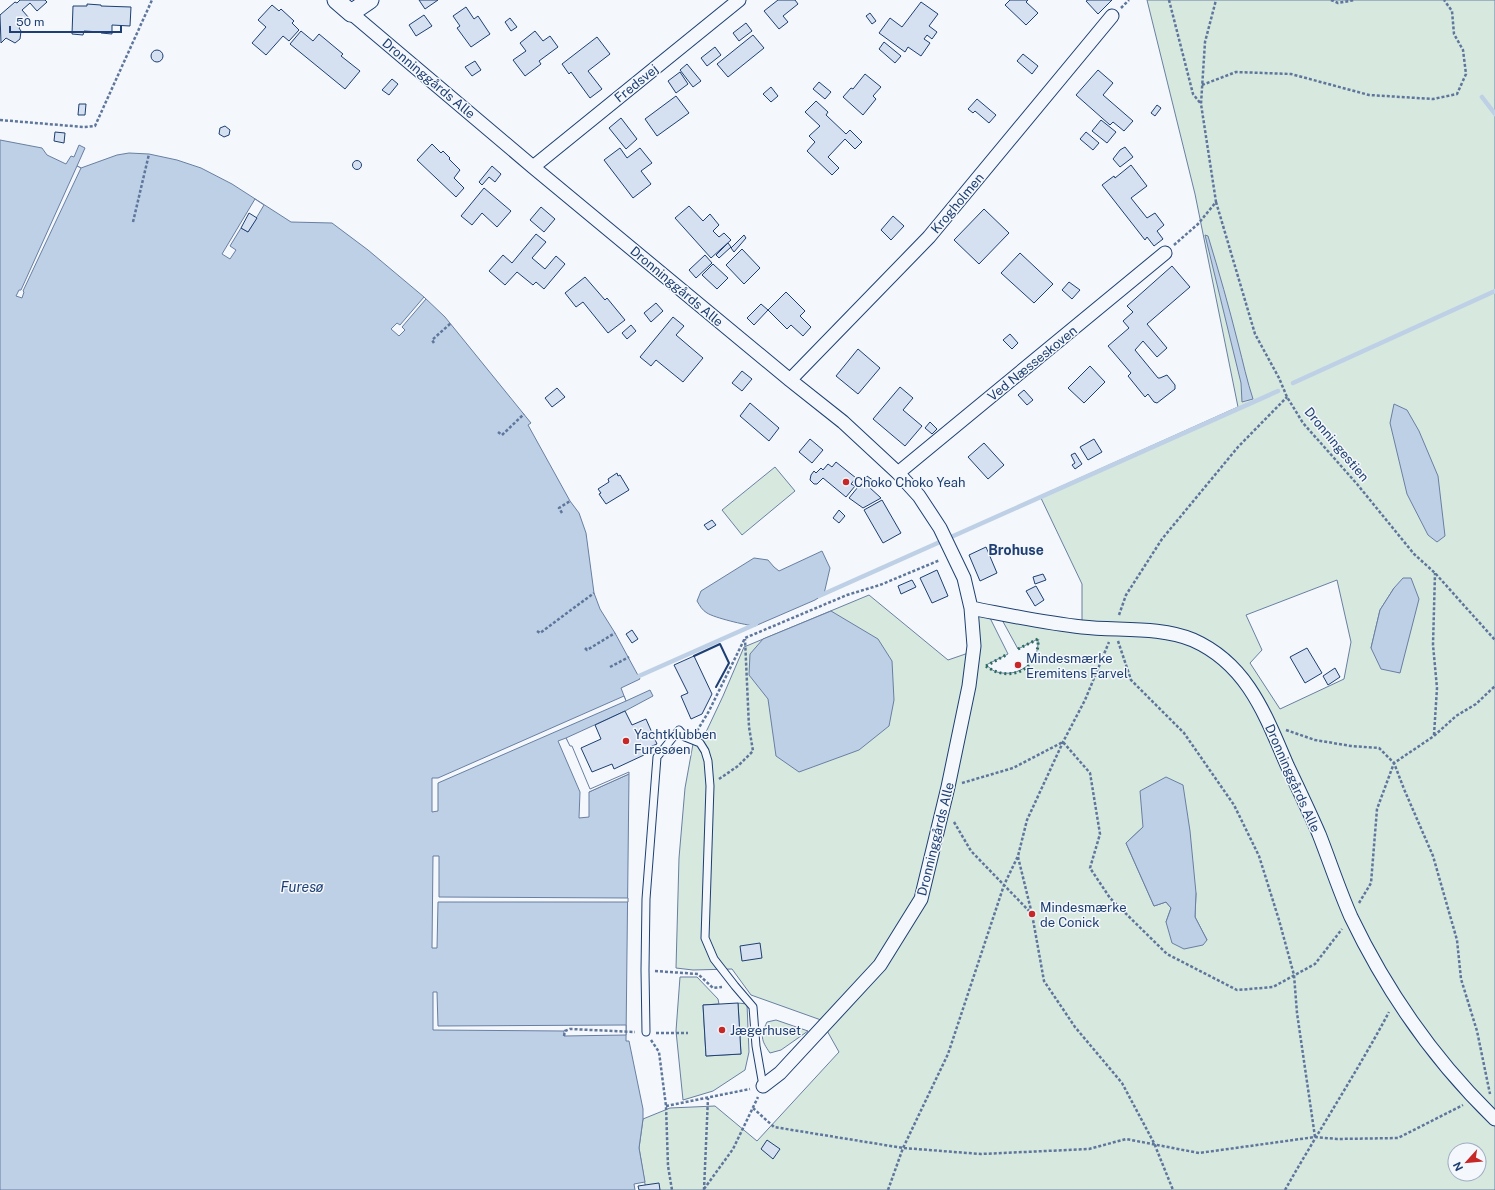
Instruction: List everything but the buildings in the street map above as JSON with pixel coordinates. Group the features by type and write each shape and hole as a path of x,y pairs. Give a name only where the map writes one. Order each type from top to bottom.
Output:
{"street":[{"name":"Dronninggårds Alle","path":"336,0 533,167 790,380 843,422 898,473 919,496 940,528 964,578 971,608 974,646 969,686 948,787 921,899 880,965 780,1073 763,1086"},
{"path":"351,13 370,0"},
{"name":"Fredsvej","path":"533,167 739,0"},
{"name":"Krogholmen","path":"790,380 929,237 1112,16"},
{"name":"Ved Næsseskoven","path":"898,473 1165,253"},
{"name":"Dronninggårds Alle","path":"971,608 1027,619 1081,627 1163,632 1191,640 1216,652 1241,677 1260,703 1319,834 1351,916 1396,999 1427,1043 1475,1099 1495,1119"}],"lane":[{"path":"646,1032 646,899 657,757 679,730 684,737 700,743 708,761 710,786 705,938 714,959 753,1007 756,1046 763,1086"}],"path":[{"path":"0,120 84,127 95,126 152,0"},
{"path":"1169,0 1193,94 1200,104"},
{"path":"1200,104 1205,42 1216,0"},
{"path":"1331,0 1338,3 1355,0"},
{"path":"1202,84 1236,72 1291,74 1369,96 1433,99 1456,94 1466,74 1463,50 1454,34 1452,11 1444,0"},
{"name":"Dronningestien","path":"1200,104 1216,202 1255,334 1279,378 1287,397 1303,423 1357,484 1414,554 1435,573 1495,640"},
{"path":"133,222 149,154"},
{"path":"1165,253 1198,224 1216,202"},
{"path":"434,343 432,340 451,323"},
{"path":"888,1190 903,1148 948,1054 1004,885 1018,856 1027,820 1063,742 1085,700 1114,630 1126,595 1162,539 1238,447 1287,397"},
{"path":"498,432 502,435 524,414"},
{"path":"562,513 559,508 570,501"},
{"path":"679,730 688,727 697,731 709,711 745,638 847,595 880,585 952,555"},
{"path":"1434,736 1437,688 1433,645 1435,573"},
{"path":"537,631 540,633 594,593"},
{"path":"1114,630 1131,680 1184,733 1234,805 1259,856 1294,975 1297,1013 1315,1137"},
{"path":"585,648 587,650 615,633"},
{"path":"710,786 738,766 753,752 750,727 745,638"},
{"path":"610,667 629,657"},
{"path":"1063,742 1090,773 1100,834 1090,868 1110,898 1167,954 1237,990 1273,987 1316,964 1351,916 1371,883 1377,809 1394,763 1434,736 1456,716 1476,704 1495,686"},
{"path":"1269,723 1315,740 1351,746 1379,748 1394,763 1432,856 1448,905 1457,940 1461,979 1477,1031 1492,1101"},
{"path":"948,787 1013,768 1063,742"},
{"path":"943,806 971,851 1032,914"},
{"path":"1018,856 1032,914 1044,981 1075,1027 1122,1083 1154,1143 1173,1190"},
{"path":"645,970 698,974 713,988 735,986"},
{"path":"1285,1190 1315,1137 1371,1045 1396,999"},
{"path":"564,1036 565,1031 570,1030 688,1034"},
{"path":"646,1032 659,1052 666,1106 668,1166 672,1190"},
{"path":"666,1106 763,1086"},
{"path":"704,1190 708,1098"},
{"path":"704,1190 733,1149 753,1108 774,1127 903,1148 981,1154 1089,1149 1126,1139 1154,1143 1199,1153 1315,1137 1337,1139 1398,1138 1475,1099"}],"shaded area":[{"path":"1147,0 1495,0 1495,1190 646,1190 639,1148 643,1119 670,1108 715,1106 757,1141 839,1052 821,1020 751,995 732,969 693,970 676,968 679,858 685,788 693,744 707,730 744,647 869,595 948,660 980,649 976,616 989,616 1008,654 986,665 997,672 1013,673 1020,670 1032,661 1036,655 1038,639 1018,649 1001,618 1082,632 1082,584 1040,496 1238,407 1195,194","holes":["1337,580 1351,642 1344,679 1280,709 1250,663 1262,650 1246,615","1394,588 1418,599 1399,673 1371,648 1380,610","1143,827 1196,893 1195,917 1207,940 1166,922 1171,908 1166,902 1154,906 1126,843"]},
{"path":"775,467 795,491 742,535 722,510"},
{"path":"680,977 697,977 718,999 719,1004 703,1005 706,1056 741,1054 738,1003 747,1004 749,1052 745,1070 713,1091 683,1100 676,1031"},
{"path":"776,1020 808,1031 781,1050 770,1053 763,1041 762,1035 767,1022"}],"water":[{"name":"Furesø","path":"0,140 42,148 47,155 66,164 71,156 74,157 79,145 85,148 77,166 81,168 117,155 129,153 149,154 177,160 201,168 232,184 291,222 332,223 368,250 424,297 445,317 531,423 528,425 570,501 579,513 586,533 594,593 600,609 640,679 621,688 626,701 650,690 653,696 625,711 566,738 589,792 629,774 626,1041 629,1041 643,1109 639,1148 645,1182 634,1184 635,1190 0,1190"},
{"path":"1205,235 1208,236 1216,263 1253,399 1242,402 1241,383"},
{"path":"1394,404 1407,410 1419,431 1438,476 1445,536 1437,542 1428,535 1407,494 1390,423"},
{"path":"822,551 830,568 824,594 815,600 755,626 730,621 711,615 701,608 697,601 701,591 754,558 768,560 779,571"},
{"path":"1403,578 1411,578 1419,599 1400,673 1381,669 1371,648 1380,610 1394,588"},
{"path":"831,611 878,639 892,661 894,700 889,726 859,750 799,772 776,756 768,699 749,675 750,654 763,639"},
{"path":"1166,777 1183,785 1190,831 1196,893 1195,917 1207,940 1203,945 1184,949 1172,943 1166,922 1171,908 1166,902 1154,906 1126,843 1143,827 1140,791"}],"pier":[{"path":"77,166 81,168 23,291 22,298 16,296 19,290 21,290"},
{"path":"255,199 264,205 248,232 241,228 230,246 236,250 230,259 222,254"},
{"path":"424,297 426,299 402,327 405,330 399,336 391,329 397,323 400,325"},
{"path":"624,696 626,701 438,783 438,811 432,812 432,778 438,778"},
{"path":"566,738 570,746 572,746 590,789 629,772 629,774 589,792 589,817 579,818 580,792 558,741"},
{"path":"433,856 439,856 439,897 628,898 628,902 438,902 437,948 432,948"},
{"path":"433,992 437,992 438,1026 626,1025 626,1035 564,1036 564,1031 433,1030"}],"waterway":[{"path":"1482,97 1495,114"},
{"path":"1293,383 1495,291"},
{"path":"819,596 1278,391"},
{"path":"639,676 756,624"}],"hedge":[{"path":"1018,649 1038,639"},
{"path":"986,666 1005,674 1022,670 1029,665 1034,658 1037,650 1038,639"},
{"path":"986,666 1006,655"}],"wall":[{"path":"694,656 720,644 729,663 716,687"}],"place":[{"name":"Choko Choko Yeah","path":"846,482"},
{"name":"Mindesmærke Eremitens Farvel","path":"1018,665"},
{"name":"Yachtklubben Furesøen","path":"626,741"},
{"name":"Mindesmærke de Conick","path":"1032,914"},
{"name":"Jægerhuset","path":"722,1030"}],"district":[{"name":"Brohuse","path":"1016,550"}]}
